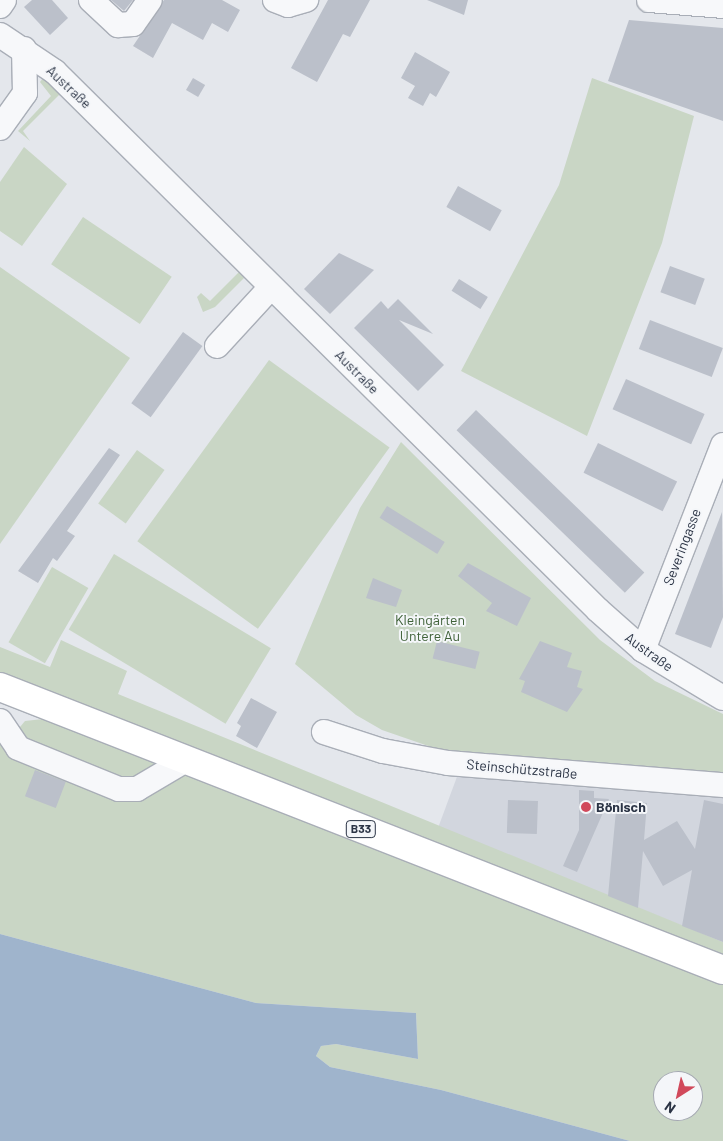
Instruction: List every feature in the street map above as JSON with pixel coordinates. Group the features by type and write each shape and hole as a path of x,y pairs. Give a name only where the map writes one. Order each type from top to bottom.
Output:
{"highway":[{"name":"B33","path":"0,687 723,970"}],"street":[{"path":"0,6 4,0"},
{"path":"91,0 118,25 133,24 150,0"},
{"path":"275,0 288,5 306,0"},
{"path":"649,0 720,4"},
{"name":"Austraße","path":"0,35 24,49 55,72 271,287 642,650 723,698"},
{"path":"0,128 25,92 24,49"},
{"path":"218,346 271,287"},
{"name":"Severingasse","path":"642,650 723,445"},
{"path":"0,721 18,748 119,789 137,789 186,760"},
{"name":"Steinschützstraße","path":"324,732 383,751 448,763 723,785"}],"shaded area":[{"path":"458,774 723,777 723,942 438,828"}],"green space":[{"path":"43,78 68,100 59,95 23,131 30,141 18,131 51,96 40,82"},
{"path":"592,78 694,116 662,243 587,436 461,371 559,185"},
{"path":"24,147 67,184 22,246 0,231 0,182"},
{"path":"83,217 172,277 140,324 51,264"},
{"path":"235,261 248,274 215,307 203,312 197,297 201,293 210,301 239,272 230,263"},
{"path":"0,267 130,358 0,544"},
{"path":"269,360 390,448 258,629 137,541"},
{"name":"Kleingärten Untere Au","path":"401,442 600,640 655,681 723,714 723,777 437,749 382,730 356,715 295,664 360,508"},
{"path":"137,450 165,470 126,523 98,503"},
{"path":"114,554 271,648 226,724 69,629"},
{"path":"52,567 88,588 45,663 8,642"},
{"path":"61,640 127,671 118,694 723,942 723,957 0,676 0,647 50,667"},
{"path":"43,719 154,760 155,769 126,781 39,750 19,735 20,727 25,721"},
{"path":"0,742 117,795 187,774 723,981 723,1141 630,1141 441,1090 330,1067 316,1056 321,1046 336,1044 418,1059 416,1013 256,1003 0,934"}],"water":[{"path":"0,934 256,1003 416,1013 418,1059 336,1044 321,1046 316,1056 330,1067 441,1090 630,1141 0,1141"}],"building":[{"path":"32,0 52,0 68,18 50,35 24,7"},
{"path":"111,0 133,0 124,11"},
{"path":"164,0 222,0 240,10 228,32 212,23 203,40 172,23 153,58 133,46"},
{"path":"328,0 370,0 350,37 343,34 317,82 291,68"},
{"path":"427,0 468,0 464,15"},
{"path":"629,20 723,28 723,121 608,81"},
{"path":"415,52 450,72 436,97 430,93 423,106 408,98 415,86 401,78"},
{"path":"193,78 205,85 198,97 186,90"},
{"path":"458,186 502,210 490,231 446,207"},
{"path":"339,253 374,270 330,314 304,289"},
{"path":"670,266 705,279 695,305 660,292"},
{"path":"459,279 488,297 480,309 452,291"},
{"path":"398,299 433,334 399,320 444,365 418,391 354,328 381,301 388,309"},
{"path":"650,320 723,348 712,377 639,349"},
{"path":"183,332 202,346 151,417 131,403"},
{"path":"626,379 705,414 691,444 613,409"},
{"path":"476,410 644,573 625,593 457,430"},
{"path":"598,443 677,482 663,511 584,473"},
{"path":"109,448 120,455 67,531 75,536 57,561 53,558 38,583 18,571"},
{"path":"387,506 445,542 437,554 380,518"},
{"path":"722,512 723,617 711,648 675,634"},
{"path":"468,563 531,598 517,626 486,611 492,603 458,576"},
{"path":"373,578 402,590 396,607 366,598"},
{"path":"437,641 480,652 475,669 433,658"},
{"path":"540,641 572,653 567,667 582,671 577,687 583,689 567,712 521,692 525,681 519,679"},
{"path":"251,698 277,712 257,748 236,736 241,726 237,723"},
{"path":"35,770 66,782 56,808 25,796"},
{"path":"579,790 594,791 594,798 609,799 577,872 563,866 579,830"},
{"path":"508,800 538,801 537,834 507,833"},
{"path":"617,800 647,803 644,840 677,821 695,849 704,800 723,804 723,942 682,926 692,870 663,886 643,851 638,908 608,896"}],"place":[{"name":"Bönisch","path":"586,807"}]}
